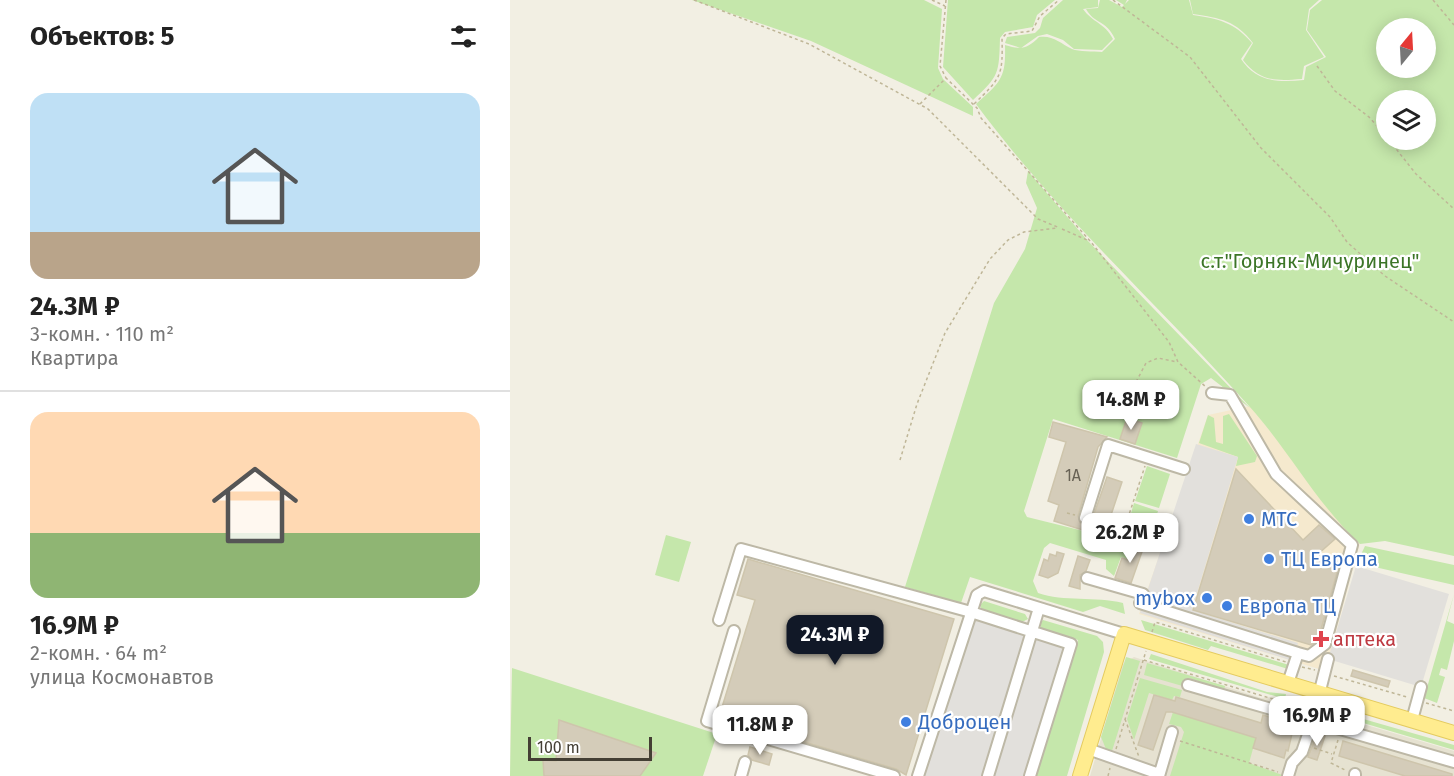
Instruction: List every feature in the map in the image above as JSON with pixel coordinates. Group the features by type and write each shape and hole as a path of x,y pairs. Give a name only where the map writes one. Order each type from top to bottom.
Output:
{"main road":[{"path":"1080,776 1124,634 1454,733"}],"street":[{"path":"1087,578 1298,653 1309,656 1325,644 1352,545 1276,474 1230,395 1212,393"},
{"path":"1085,518 1108,445 1184,469"},
{"path":"719,620 741,549 971,612 1071,644 1030,776"},
{"path":"918,776 977,595 984,591 1124,634"},
{"path":"988,776 1039,608"},
{"path":"734,632 707,721 894,776"},
{"path":"1288,683 1298,653"},
{"path":"1288,776 1292,763 1304,746 1313,721 1321,693 1321,680 1328,659"},
{"path":"1188,685 1454,762"},
{"path":"1412,720 1421,687"},
{"path":"1088,749 1142,766 1159,775 1171,735"},
{"path":"741,776 745,762"}],"path":[{"path":"693,0 809,44 920,104 956,134 1038,219 1076,233 1091,242"},
{"path":"932,0 946,6"},
{"path":"946,0 940,66 946,78 973,105 981,118 1091,242 1169,342 1178,362 1212,393"},
{"path":"973,105 991,87 1003,68 1002,38 1006,34 1032,31 1040,16 1059,0"},
{"path":"1113,0 1190,57 1261,148 1330,216 1347,242 1385,276 1454,322"},
{"path":"1433,0 1454,25"},
{"path":"1317,66 1335,91 1376,125"},
{"path":"920,104 946,78"},
{"path":"1397,150 1416,174 1454,209"},
{"path":"900,460 917,404 945,333 990,259 1008,240 1024,232 1060,228"},
{"path":"1125,403 1146,363 1158,358 1178,362"},
{"path":"1122,537 1147,458"},
{"path":"1067,513 1092,520 1090,526 1158,549"},
{"path":"1108,776 1143,660 1293,705"},
{"path":"1125,718 1142,766"},
{"path":"1339,734 1331,763 1355,775"},
{"path":"1171,735 1288,776"},
{"path":"1304,746 1334,754"}],"shaded area":[{"path":"1250,406 1360,543 1330,654 1319,669 1139,614 1208,415"},
{"path":"1196,444 1238,457 1192,610 1298,643 1293,661 1140,613"},
{"path":"1356,566 1449,594 1421,687 1328,659"},
{"path":"966,607 1077,642 1035,776 912,776"},
{"path":"1134,657 1261,698 1272,697 1454,751 1454,776 1090,776 1123,664"}],"green space":[{"path":"692,0 924,0 942,9 938,68 943,79 973,107 973,116 811,41"},
{"path":"948,0 1055,0 1037,15 1033,27 1005,32 1000,38 996,74 973,100 943,67"},
{"path":"1063,0 1098,0 1098,7 1083,9 1113,39 1102,50 1074,49 1063,40 1047,34 1038,36 1021,48 1005,43 1007,37 1035,33 1040,28 1043,18"},
{"name":"с.т.\"Горняк-Мичуринец\"","path":"1100,0 1109,0 1122,7 1124,5 1116,0 1127,0 1125,4 1129,0 1189,0 1193,15 1211,18 1232,26 1252,43 1241,59 1254,73 1277,81 1286,81 1304,80 1306,67 1326,57 1307,30 1310,10 1322,0 1454,0 1454,556 1385,541 1360,544 1316,494 1249,406 1040,184 976,104 1000,79 1003,72 1005,45 1015,48 1024,47 1039,37 1044,37 1052,38 1075,50 1102,52 1115,39 1108,28 1093,18 1086,9 1098,8"},
{"path":"1190,0 1319,0 1309,9 1306,30 1324,57 1304,66 1302,79 1277,80 1263,76 1256,73 1243,60 1253,43 1247,36 1227,22 1193,14"},
{"path":"1028,171 1088,241 1250,408 1211,378 1201,384 1177,458 1053,419 1024,511 1027,517 1132,543 1127,559 1121,557 1114,576 1106,569 1106,560 1050,543 1044,548 1033,581 1038,593 1048,596 1123,603 1125,614 1100,606 1083,612 970,577 961,603 905,587 994,303 1025,249 1037,208 1026,183"},
{"path":"1229,414 1257,456 1255,462 1236,466 1238,457 1199,443 1208,415 1214,418 1216,442 1223,444 1223,416"},
{"path":"1147,466 1170,474 1159,508 1135,501"},
{"path":"1134,503 1158,511 1153,528 1129,520"},
{"path":"666,535 691,542 679,582 655,575"},
{"path":"1365,546 1454,565 1454,585 1357,563"},
{"path":"1454,594 1447,621 1454,624 1454,641 1447,670 1441,668 1439,675 1445,677 1437,703 1424,698"},
{"path":"984,601 1025,614 1028,619 1022,622 982,610 980,605"},
{"path":"1043,620 1097,636 1103,642 1104,652 1067,776 1036,776 1078,640 1042,629 1039,624"},
{"path":"1141,620 1289,665 1288,669 1211,646 1208,650 1145,630"},
{"path":"1151,654 1267,692 1286,694 1285,699 1149,659"},
{"path":"1126,657 1140,661 1112,751 1106,749 1101,737"},
{"path":"1147,663 1225,686 1224,690 1189,678 1186,687 1144,675"},
{"path":"512,668 717,734 703,776 510,776"},
{"path":"1140,678 1182,690 1180,697 1174,696 1172,700 1149,693 1134,740 1127,719"},
{"path":"1325,708 1454,745 1454,750 1323,711"},
{"path":"1173,712 1256,738 1249,763 1285,776 1170,776 1184,732 1181,727 1169,724"}],"building":[{"path":"1127,418 1142,423 1135,444 1120,439"},
{"path":"1053,422 1107,437 1098,447 1078,516 1080,523 1087,525 1086,531 1054,521 1059,505 1048,501 1066,442 1049,437"},
{"name":"ТЦ Европа","path":"1236,469 1303,540 1319,525 1335,539 1317,555 1340,562 1318,640 1311,645 1193,610"},
{"path":"1107,477 1122,482 1111,515 1116,516 1113,524 1093,517"},
{"path":"1134,542 1144,546 1131,583 1115,578 1122,558 1128,560"},
{"path":"1057,552 1064,554 1058,573 1048,578 1039,575 1044,559 1048,561 1050,554 1056,556"},
{"path":"1078,556 1090,560 1086,571 1080,575 1080,589 1069,586"},
{"path":"748,559 954,619 906,775 896,769 719,717 755,600 737,595"},
{"path":"1353,670 1390,681 1388,687 1351,676"},
{"path":"1154,695 1175,701 1176,697 1261,723 1263,715 1294,725 1288,751 1286,750 1284,758 1253,748 1256,738 1172,712 1166,712 1153,750 1138,745"},
{"path":"559,720 656,753 640,776 544,776 543,760 556,761"},
{"path":"1317,734 1325,736 1317,760 1308,757"},
{"path":"1343,741 1452,774 1452,776 1405,776 1339,756"},
{"path":"750,747 772,754 769,765 752,760 748,755"}],"place":[{"name":"МТС","path":"1249,519"},
{"name":"ТЦ Европа","path":"1269,559"},
{"name":"mybox","path":"1207,598"},
{"name":"Европа ТЦ","path":"1227,606"},
{"name":"аптека","path":"1321,639"},
{"name":"Доброцен","path":"906,722"}]}
